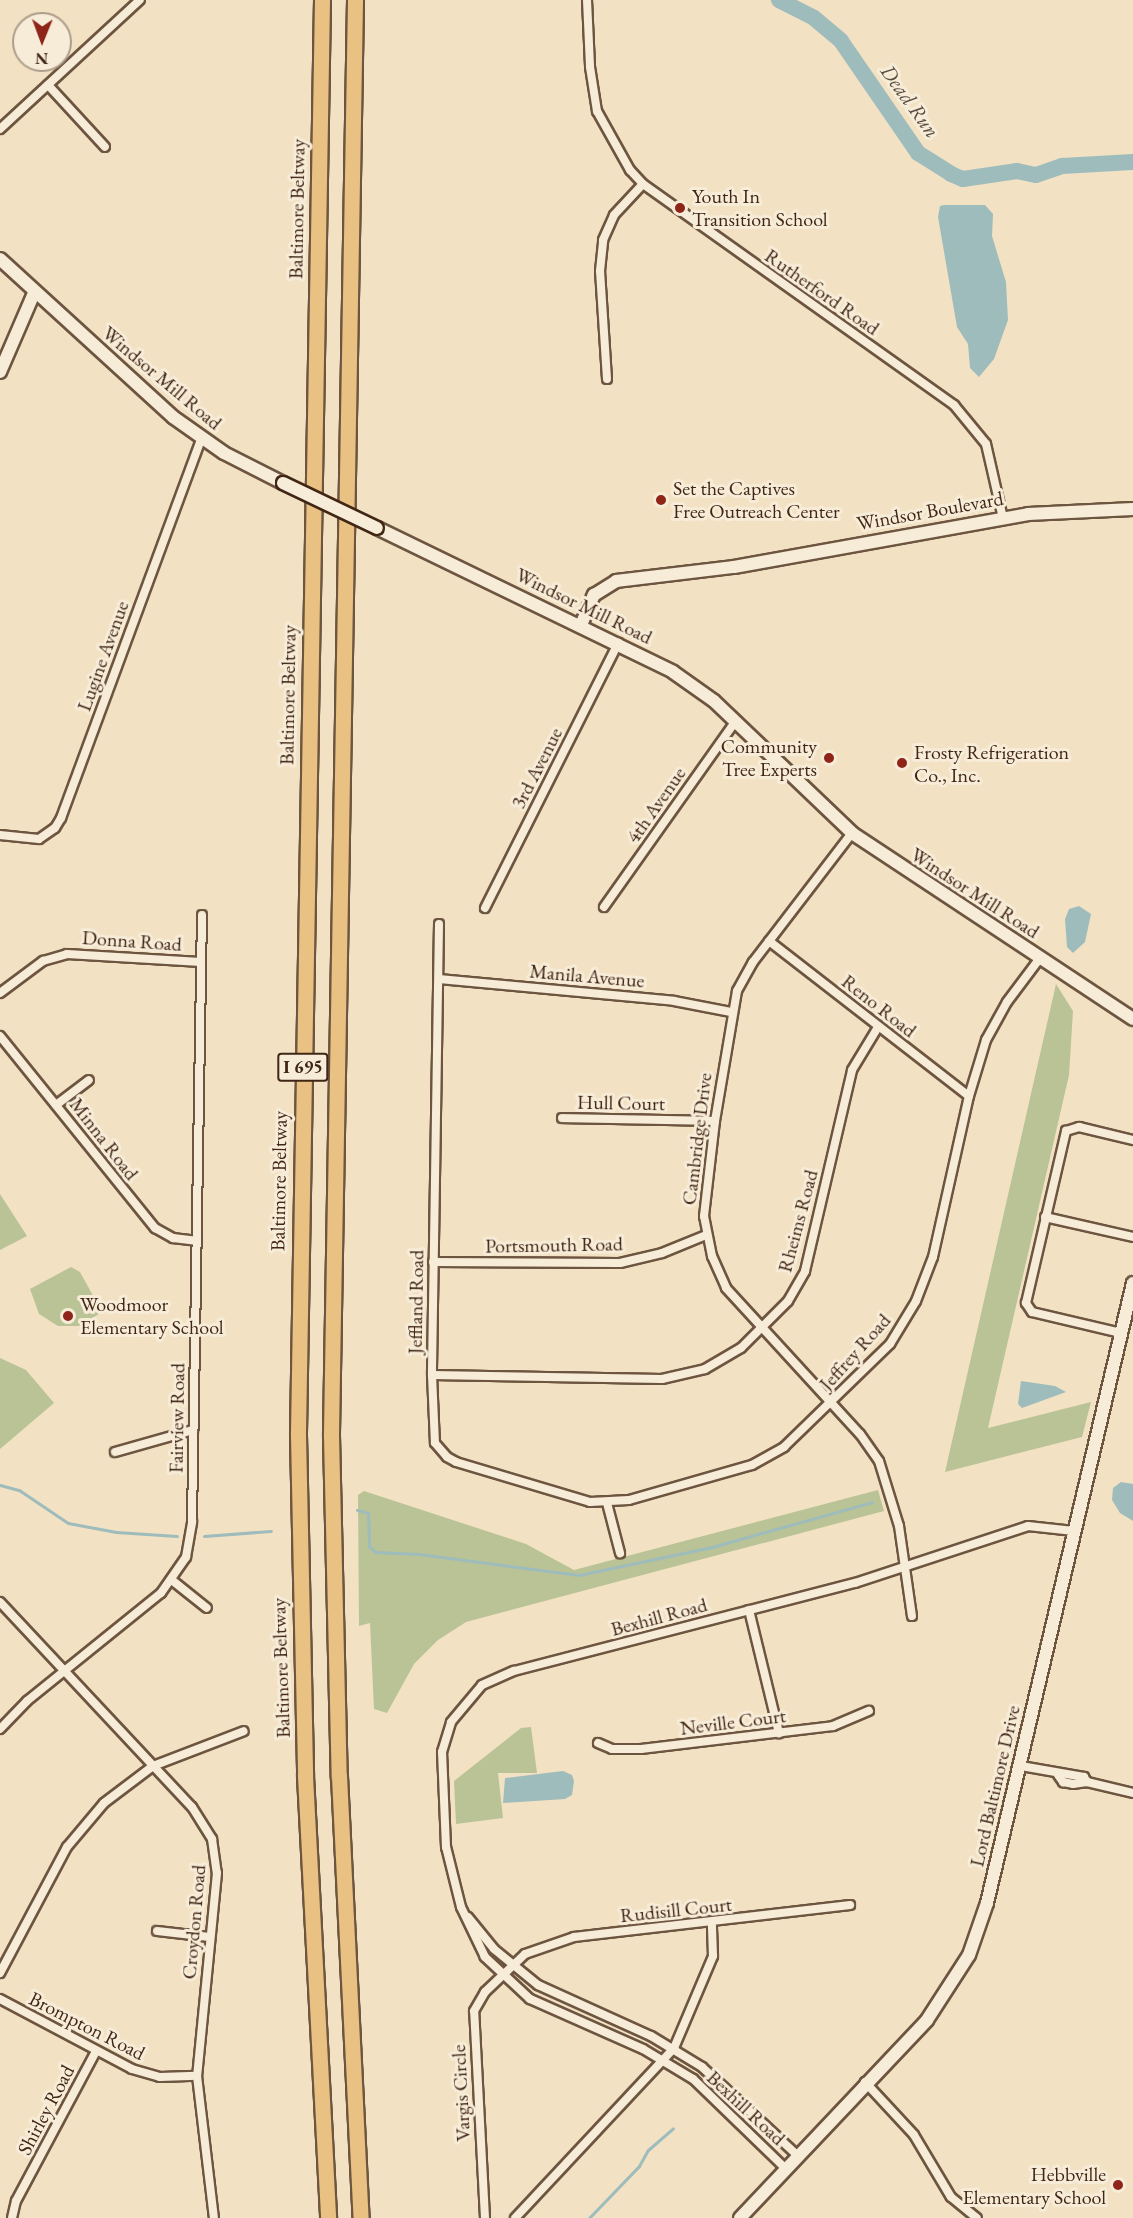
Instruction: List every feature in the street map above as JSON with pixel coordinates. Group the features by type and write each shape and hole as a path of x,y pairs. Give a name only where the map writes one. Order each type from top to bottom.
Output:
{"highway":[{"name":"Baltimore Beltway","path":"322,0 297,1434 304,1764 328,2218"},
{"name":"I 695","path":"356,0 331,1436 339,1776 362,2218"}],"main road":[{"name":"Windsor Mill Road","path":"0,260 34,293 201,439 283,483 618,643 698,688 852,833 1133,1019"},
{"path":"0,372 34,293"},
{"name":"Windsor Boulevard","path":"581,625 594,595 609,583 734,567 1003,518 1133,509"},
{"name":"Lord Baltimore Drive","path":"740,2218 865,2082 927,2020 969,1955 987,1904 1021,1766 1133,1283"}],"street":[{"path":"0,129 140,0"},
{"name":"Rutherford Road","path":"587,0 590,67 597,111 617,153 643,184 961,412 978,430 993,460 1003,518"},
{"path":"48,85 105,147"},
{"path":"607,379 600,271 603,240 614,215 643,184"},
{"name":"Lugine Avenue","path":"0,835 39,839 55,828 61,818 201,439"},
{"name":"3rd Avenue","path":"485,908 618,643"},
{"name":"4th Avenue","path":"604,907 735,722"},
{"name":"Cambridge Drive","path":"852,833 743,977 731,1012 704,1196 706,1235 726,1288 761,1329 860,1434 879,1461 892,1497 908,1565 912,1616"},
{"name":"Fairview Road","path":"0,1729 64,1671 173,1581 189,1542 202,915"},
{"name":"Jeffland Road","path":"439,924 433,1262 433,1434 447,1457 561,1495 607,1503"},
{"name":"Reno Road","path":"769,941 969,1096"},
{"name":"Donna Road","path":"0,993 43,961 67,954 201,962"},
{"name":"Jeffrey Road","path":"607,1503 752,1465 783,1447 831,1405 890,1344 916,1301 933,1257 969,1096 997,1018 1040,958"},
{"name":"Manila Avenue","path":"439,979 674,1001 731,1012"},
{"name":"Rheims Road","path":"432,1375 662,1379 705,1369 725,1359 761,1329 788,1301 805,1271 852,1070 863,1046 878,1027"},
{"name":"Minna Road","path":"0,1036 156,1228 173,1238 196,1241"},
{"path":"56,1105 89,1080"},
{"name":"Hull Court","path":"562,1118 715,1121"},
{"path":"1121,1333 1028,1308 1027,1296 1066,1131 1078,1127 1133,1140"},
{"path":"1045,1217 1133,1237"},
{"name":"Portsmouth Road","path":"433,1262 620,1263 662,1254 706,1235"},
{"path":"115,1452 193,1430"},
{"path":"607,1503 620,1553"},
{"name":"Bexhill Road","path":"785,2168 713,2096 665,2061 548,2009 501,1975 481,1950 461,1907 447,1857 442,1767 446,1735 459,1707 482,1685 514,1671 749,1610 908,1565 1028,1527 1074,1531"},
{"path":"173,1581 207,1608"},
{"name":"Croydon Road","path":"0,1602 192,1807 212,1839 217,1873 197,2076 214,2218"},
{"path":"749,1610 779,1733"},
{"name":"Neville Court","path":"598,1743 612,1749 641,1749 779,1733 833,1726 869,1711"},
{"path":"0,1973 79,1831 104,1803 153,1766 244,1731"},
{"path":"1021,1766 1058,1775 1065,1772 1084,1777 1087,1782 1133,1793"},
{"name":"Rudisill Court","path":"501,1975 525,1954 554,1942 712,1923 792,1909 850,1905"},
{"name":"Bexhill Road","path":"461,1907 512,1966 555,1996 674,2048 724,2086 797,2155"},
{"path":"515,2218 665,2061 674,2048 713,1956 712,1923"},
{"path":"157,1931 210,1937"},
{"name":"Vargis Circle","path":"485,2218 473,2021 478,2001 501,1975"},
{"name":"Brompton Road","path":"0,1999 96,2051 146,2074 197,2076"},
{"name":"Shirley Road","path":"12,2218 16,2201 96,2051"},
{"path":"865,2082 914,2135 951,2197 977,2218"}],"green space":[{"path":"1056,984 1073,1011 1069,1075 988,1428 1091,1402 1082,1437 945,1472"},
{"path":"0,1194 27,1236 0,1250"},
{"path":"71,1267 80,1272 102,1312 79,1326 58,1326 39,1314 30,1289"},
{"path":"0,1358 26,1370 54,1403 0,1449"},
{"path":"878,1490 884,1511 466,1622 438,1640 414,1664 387,1713 374,1709 370,1623 359,1626 358,1495 364,1491 526,1544 574,1570"},
{"path":"531,1727 537,1773 498,1773 503,1818 456,1824 454,1781 521,1728"}],"water":[{"path":"985,205 993,214 992,236 1006,282 1008,320 994,359 979,377 970,368 968,344 957,327 938,217 940,206"},
{"path":"1079,906 1091,914 1085,942 1073,953 1067,947 1065,919 1069,909"},
{"path":"1021,1381 1055,1386 1066,1392 1022,1408 1018,1404"},
{"path":"1121,1482 1133,1484 1133,1521 1120,1513 1112,1500 1113,1488"},
{"path":"563,1771 572,1775 574,1781 572,1795 565,1799 503,1803 505,1778"}],"waterway":[{"name":"Dead Run","path":"779,0 814,18 841,41 918,153 951,174 963,179 1017,171 1036,175 1062,166 1133,162"},
{"path":"0,1485 19,1490 68,1523 116,1532 177,1536"},
{"path":"357,1510 368,1513 369,1546 375,1552 419,1554 579,1575 712,1547 872,1502"},
{"path":"204,1536 271,1531"},
{"path":"589,2218 639,2166 648,2150 673,2128"}],"place":[{"name":"Youth In Transition School","path":"680,208"},
{"name":"Set the Captives Free Outreach Center","path":"661,500"},
{"name":"Community Tree Experts","path":"829,758"},
{"name":"Frosty Refrigeration Co., Inc.","path":"902,763"},
{"name":"Woodmoor Elementary School","path":"68,1316"},
{"name":"Hebbville Elementary School","path":"1118,2185"}]}
